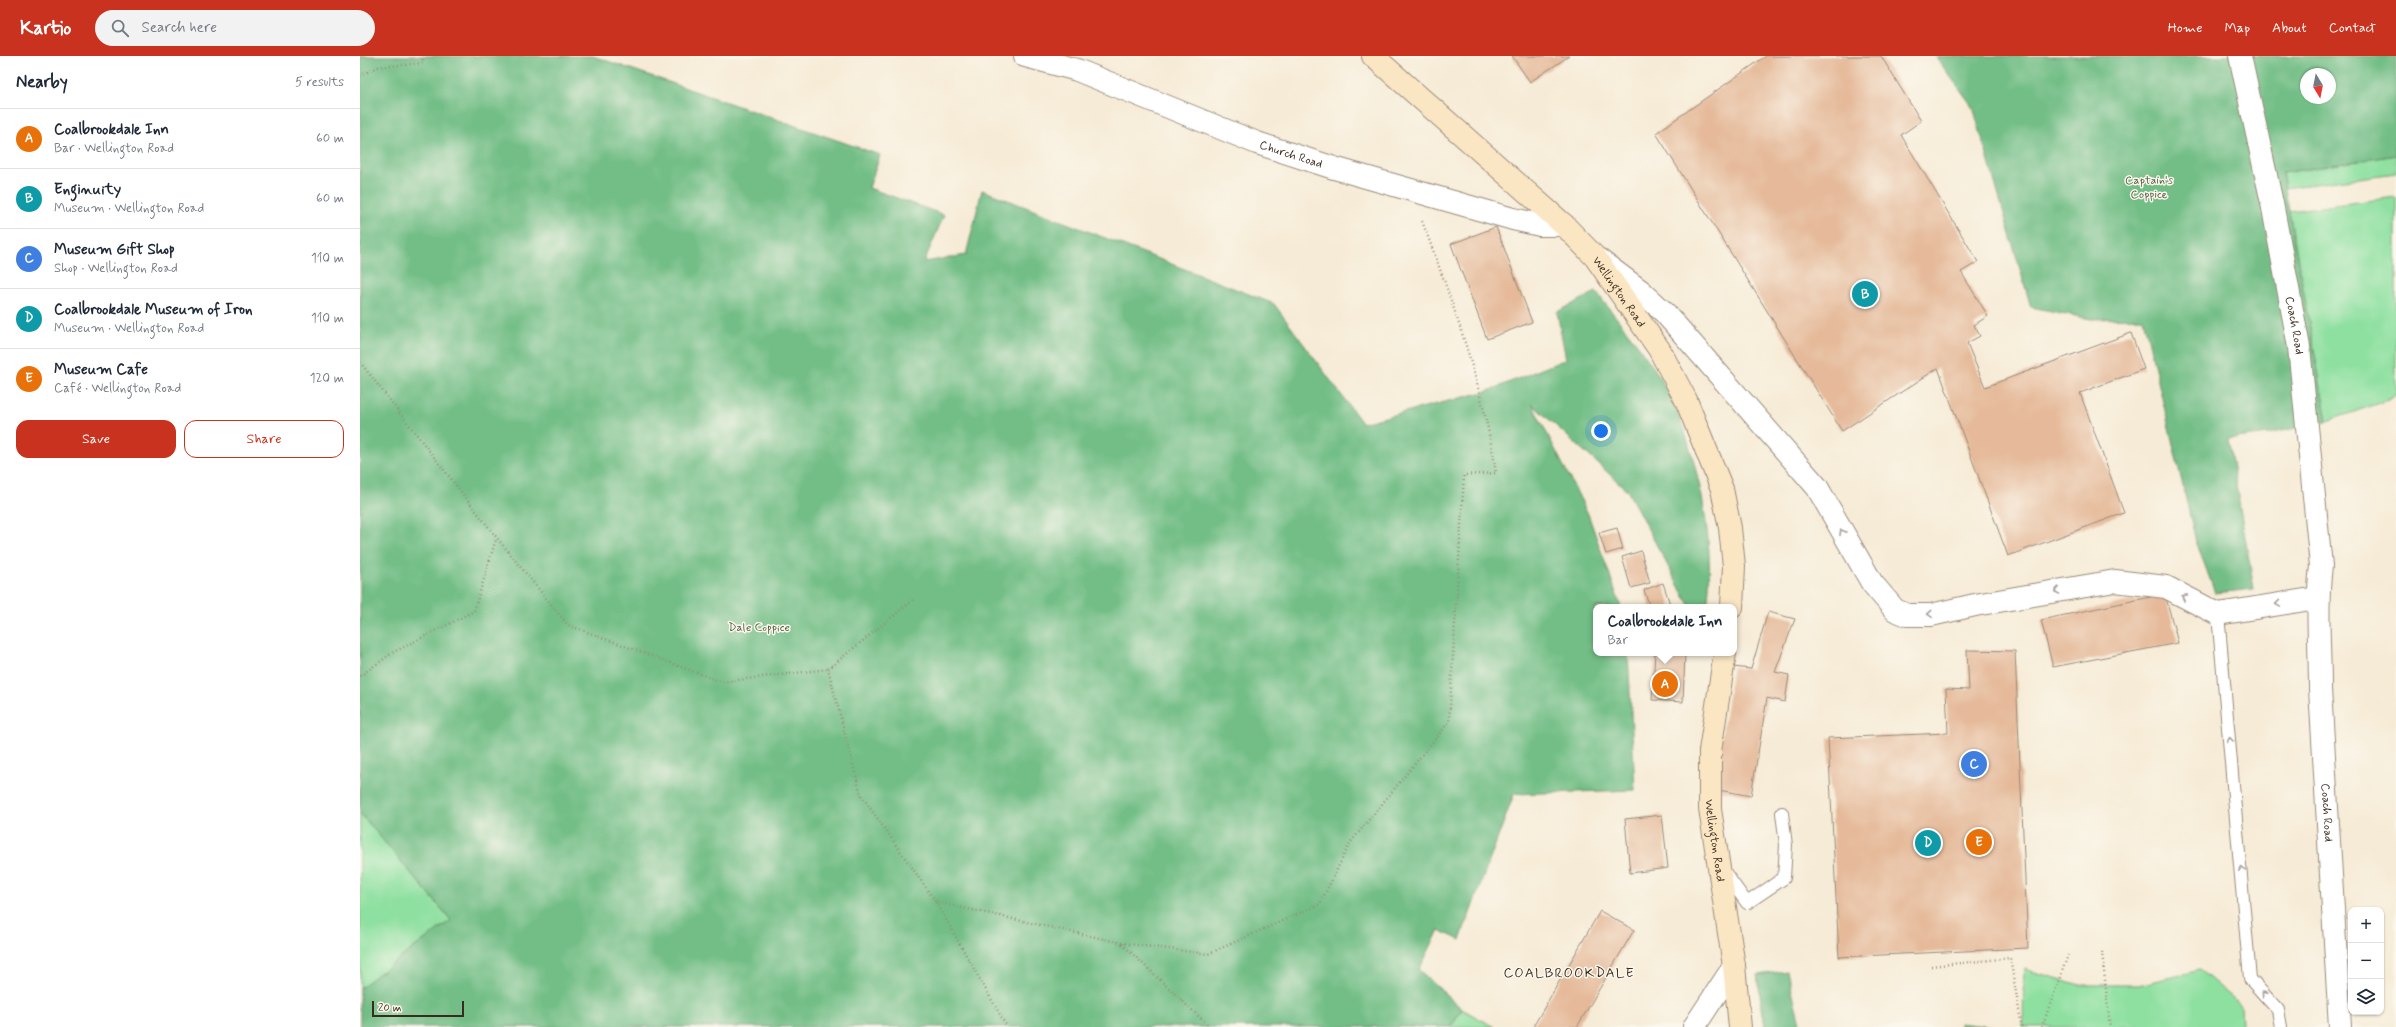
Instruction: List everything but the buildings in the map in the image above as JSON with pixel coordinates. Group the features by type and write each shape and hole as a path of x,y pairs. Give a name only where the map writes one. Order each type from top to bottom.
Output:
{"street":[{"name":"Church Road","path":"1025,56 1077,70 1258,143 1410,191 1540,225 1564,225"},
{"name":"Wellington Road","path":"1373,56 1564,225 1595,257 1659,349 1686,400 1709,451 1722,489 1730,528 1734,566 1732,604"},
{"name":"Coach Road","path":"2240,56 2272,203 2299,347 2321,566 2317,598 2320,633 2320,689 2340,1027"},
{"path":"1595,257 1641,291 1665,313 1817,487 1872,583 1895,610 1907,615 1931,615 1975,605 2115,581 2166,587 2218,614 2317,598"},
{"name":"Wellington Road","path":"1725,656 1710,751 1710,809 1734,966 1740,1027"},
{"path":"1694,1027 1734,966"}],"lane":[{"path":"2218,614 2250,979 2278,1010 2281,1027"},
{"path":"1717,862 1747,903 1784,878 1786,845 1782,814"}],"path":[{"path":"360,76 378,67 423,63 423,56"},
{"path":"936,902 1122,944 1208,954 1320,904 1350,843 1448,722 1464,475 1496,473 1490,434 1458,317 1410,191"},
{"path":"360,362 496,538 568,624 722,682 828,669 913,600"},
{"path":"360,676 392,653 474,611 496,538"},
{"path":"828,669 861,796 936,902 1007,1027"},
{"path":"1122,944 1210,1027"},
{"path":"2102,952 2110,1027"},
{"path":"2042,1027 2068,955"},
{"path":"1931,966 2010,958 2022,1027"}],"green space":[{"name":"Dale Coppice","path":"360,56 593,56 880,155 869,188 944,215 924,262 966,255 982,190 1274,304 1362,423 1488,391 1566,359 1557,312 1596,292 1633,339 1666,388 1677,411 1695,466 1702,495 1709,554 1707,604 1688,604 1627,490 1532,404 1588,514 1620,604 1593,604 1593,656 1628,656 1635,790 1514,794 1460,940 1439,930 1419,970 1462,1009 1451,1027 360,1027 360,988 451,920 360,813"},
{"name":"Captain's Coppice","path":"1935,56 2396,56 2396,155 2282,173 2327,421 2269,434 2228,439 2254,589 2215,593 2196,541 2143,318 2091,319 2031,307 1973,107"},
{"path":"2396,155 2396,173 2285,188 2282,173"},
{"path":"2396,197 2396,395 2386,401 2327,421 2289,211"},
{"path":"360,813 451,920 360,988"},
{"path":"2024,969 2080,985 2139,985 2200,970 2241,1005 2242,1027 2023,1027"},
{"path":"1787,971 1800,1023 1804,1027 1765,1027 1757,975"},
{"path":"1462,1009 1494,1027 1451,1027"},
{"path":"1960,1023 1992,1027 1960,1027"}],"place":[{"name":"Enginuity","path":"1865,294"},
{"name":"Coalbrookdale Inn","path":"1665,684"},
{"name":"Museum Gift Shop","path":"1974,764"},
{"name":"Museum Cafe","path":"1979,842"},
{"name":"Coalbrookdale Museum of Iron","path":"1928,843"}],"district":[{"name":"COALBROOKDALE","path":"1569,972"}]}
